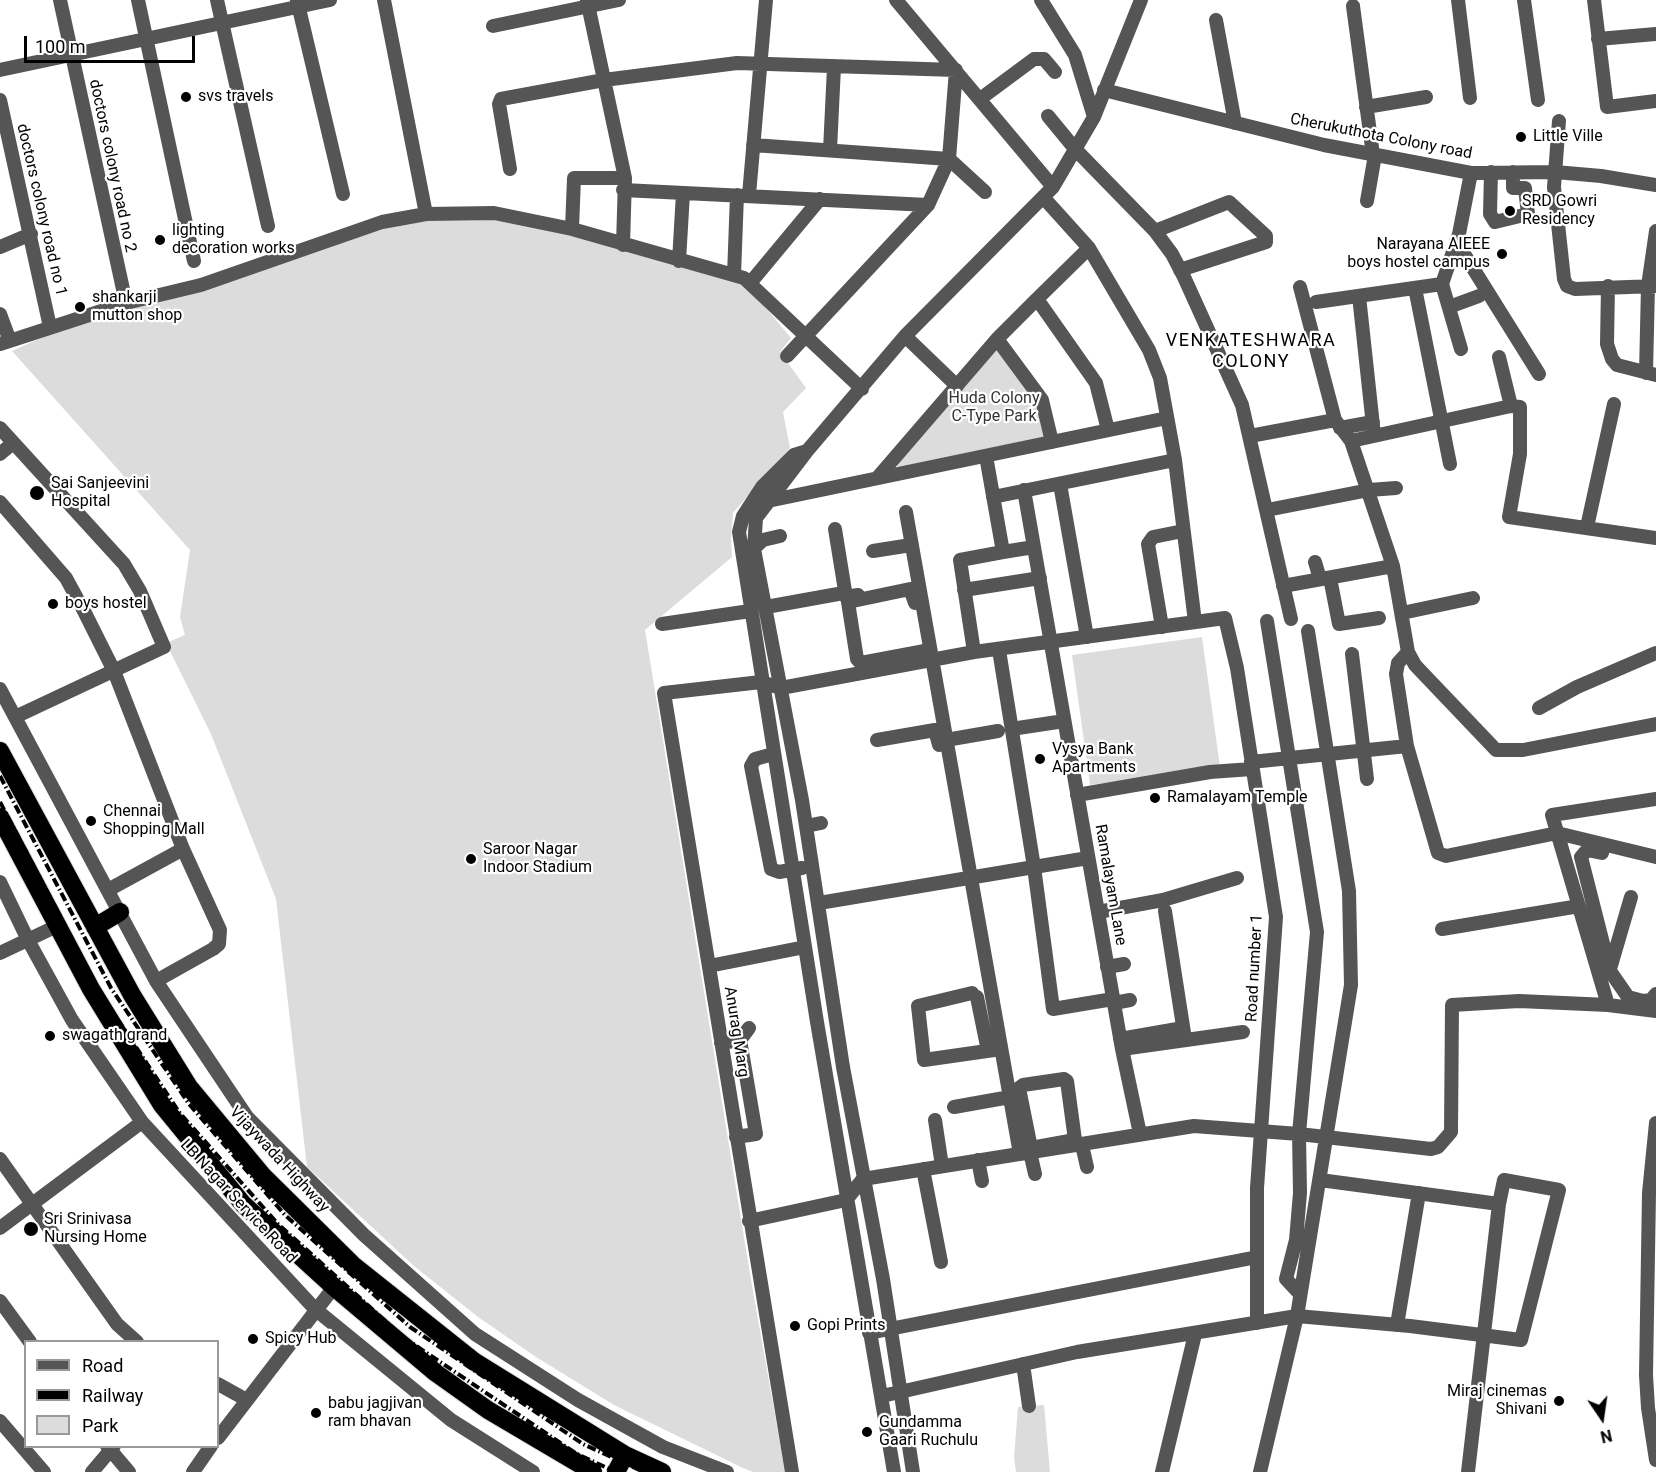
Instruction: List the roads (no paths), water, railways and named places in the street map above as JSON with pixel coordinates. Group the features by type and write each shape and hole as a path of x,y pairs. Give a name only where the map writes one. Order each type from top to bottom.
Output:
{"highway":[{"name":"Vijaywada Highway","path":"0,751 95,927 189,1087 253,1164 353,1265 475,1362 625,1455 662,1472"},
{"path":"0,817 91,989 162,1105 243,1203 334,1287 436,1373 488,1410 593,1472"},
{"path":"95,927 120,912"},
{"path":"210,1165 234,1141"},
{"path":"229,1187 253,1164"},
{"path":"616,1472 625,1455"}],"street":[{"name":"doctors colony road no 2","path":"60,0 126,303"},
{"path":"138,0 194,261"},
{"path":"218,0 268,226"},
{"path":"0,70 298,3 330,0"},
{"path":"384,0 426,214"},
{"path":"493,26 588,3 619,0"},
{"path":"734,275 743,195 753,145 766,0"},
{"path":"896,0 980,99 1089,248 1149,350 1160,378 1175,460 1195,622 999,650 928,654 858,663 848,602 912,590 928,654 946,740 946,769"},
{"path":"1041,0 1075,55 1094,117"},
{"path":"807,451 794,455 775,472 749,504 739,532 748,551 766,607 813,866 836,1019 891,1330 913,1471 896,1472 869,1333 750,611 748,551 756,518 807,451 905,336 1048,192 1076,150 1094,117 1141,0"},
{"path":"1458,0 1470,98"},
{"path":"1524,0 1538,100"},
{"path":"1594,0 1607,107 1656,101"},
{"path":"298,3 344,194"},
{"path":"588,3 624,184 623,245"},
{"path":"1353,6 1374,155 1367,201"},
{"path":"1216,20 1236,123"},
{"path":"1598,39 1656,34"},
{"path":"980,99 1034,59 1044,59 1055,72"},
{"path":"510,169 499,104 501,99 604,80 761,63 956,70"},
{"path":"830,150 834,67"},
{"path":"787,356 928,205 949,159 956,70"},
{"name":"Cherukuthota Colony road","path":"1104,90 1374,155 1471,173 1555,172 1601,176 1656,185"},
{"path":"1366,107 1426,97"},
{"name":"doctors colony road no 1","path":"0,100 4,137 31,234 50,327"},
{"path":"1048,116 1076,150 1155,231 1182,273 1242,405 1292,619"},
{"path":"1559,121 1554,187 1564,279 1567,286 1575,288 1652,286"},
{"path":"753,145 949,159 986,192"},
{"path":"1491,172 1490,214 1495,222 1528,214 1525,188 1513,188 1513,172"},
{"path":"1461,349 1442,284 1456,241 1471,173"},
{"path":"572,230 574,178 683,193 928,205"},
{"path":"679,261 683,193"},
{"path":"751,282 820,199"},
{"path":"1155,231 1229,202 1266,236 1266,242 1182,273"},
{"path":"0,314 5,342 126,303 194,288 382,222 426,214 494,213 572,230 734,275 751,282 862,389"},
{"path":"1608,286 1607,344 1612,359 1617,365 1651,374 1652,286 1656,231"},
{"path":"0,247 31,234"},
{"path":"1456,241 1539,374"},
{"path":"878,477 997,339 1089,248"},
{"path":"1182,273 1277,248"},
{"path":"1316,302 1442,284"},
{"path":"1300,287 1338,424 1351,441 1393,566 1408,652 1419,670 1496,750 1523,750 1656,724"},
{"path":"1415,288 1450,464"},
{"path":"1449,307 1479,296"},
{"path":"1359,297 1374,429"},
{"path":"1037,299 1095,383 1108,430"},
{"path":"905,336 957,386"},
{"path":"997,339 1042,400 1052,442"},
{"path":"1499,357 1511,406"},
{"path":"1587,527 1614,404"},
{"path":"1250,436 1338,424 1374,429 1441,421 1511,406 1520,407 1520,454 1509,518 1656,538"},
{"path":"768,501 1167,418"},
{"path":"1351,441 1374,429"},
{"path":"0,454 10,433 68,493 124,564 140,591 164,647 15,717"},
{"path":"986,456 1003,552"},
{"path":"993,497 1175,460"},
{"path":"1060,484 1087,637"},
{"path":"1267,510 1369,490 1396,488"},
{"name":"Ramalayam Lane","path":"1024,490 1077,795 1087,810 1088,858 1098,912 1100,951 1140,1134"},
{"path":"0,502 66,578 114,671 183,849 220,930 221,937 213,949 156,981"},
{"path":"906,512 928,654"},
{"path":"835,529 846,597 918,585"},
{"path":"1162,627 1148,544 1152,537 1183,531"},
{"path":"748,551 763,540 780,536"},
{"path":"873,551 912,545"},
{"path":"974,652 960,560 1034,547"},
{"path":"1315,562 1336,583 1339,624 1342,626 1379,618"},
{"path":"1283,586 1336,583 1393,566"},
{"path":"964,590 1040,578"},
{"path":"766,607 838,594"},
{"path":"1402,613 1473,598"},
{"path":"662,624 750,611"},
{"name":"Road number 1","path":"1195,622 1225,618 1276,917 1261,1132 1257,1323"},
{"path":"1267,621 1317,932 1316,965 1304,1050 1299,1134 1300,1193 1296,1240 1286,1279 1300,1294"},
{"path":"1260,1472 1297,1316 1343,1046 1352,960 1349,891 1308,631"},
{"path":"999,650 1034,867 1053,1009 1130,1000"},
{"path":"1408,652 1398,663 1396,675 1407,746 1436,850 1441,855 1557,833 1656,857"},
{"path":"1539,708 1577,687 1656,653"},
{"path":"761,682 781,688 928,654"},
{"path":"1352,654 1367,779"},
{"name":"Anurag Marg","path":"761,682 664,693 792,1472"},
{"path":"0,689 156,981 247,1117 364,1235 475,1334 578,1400 644,1436 727,1472"},
{"path":"1018,728 1065,721"},
{"path":"877,740 935,730 970,878 993,1000 994,1050"},
{"path":"946,740 998,731"},
{"path":"1077,795 1289,758 1407,746"},
{"path":"773,754 755,759 751,770 771,869 778,872 813,866"},
{"path":"1608,1005 1552,815 1656,799"},
{"path":"806,826 821,823"},
{"path":"108,890 183,849"},
{"path":"1656,867 1587,850 1581,854 1610,971 1624,1001 1656,1011"},
{"path":"819,903 1088,858"},
{"path":"1098,912 1162,900 1238,878"},
{"name":"LB Nagar Service Road","path":"0,882 28,940 81,1034 142,1122 315,1309 451,1420 533,1472"},
{"path":"1610,971 1631,897"},
{"path":"1442,929 1579,906"},
{"path":"1165,911 1184,1034"},
{"path":"0,953 57,926"},
{"path":"1093,934 1100,951"},
{"path":"708,966 805,947"},
{"path":"1105,970 1124,964"},
{"path":"749,1221 846,1200 863,1179 1194,1126 1299,1134 1431,1149 1443,1144 1451,1132 1452,1005 1519,1001 1608,1005 1624,1001 1644,1001 1656,994"},
{"path":"993,1000 976,997 918,1006 923,1059 927,1062 994,1050"},
{"path":"976,997 994,1050 1000,1082 1010,1097 1025,1153 1035,1174"},
{"path":"817,1022 836,1019"},
{"path":"721,1043 740,1040 749,1028"},
{"path":"1121,1044 1184,1034 1243,1032"},
{"path":"736,1137 756,1134 740,1040"},
{"path":"1064,1079 1067,1081 1075,1140 1031,1148 1020,1128 1021,1086 1064,1079"},
{"path":"954,1107 1010,1097"},
{"path":"934,1120 942,1166"},
{"path":"0,1228 142,1122"},
{"path":"1656,1123 1651,1324 1652,1407 1656,1460"},
{"path":"1082,1145 1087,1167"},
{"path":"0,1159 117,1324 136,1340"},
{"path":"978,1160 982,1181"},
{"path":"923,1169 941,1262"},
{"path":"1320,1180 1499,1204"},
{"path":"882,1396 1077,1352 1297,1316 1397,1325 1484,1335 1521,1341 1559,1190 1504,1180 1499,1204 1484,1335 1468,1472"},
{"path":"1397,1325 1419,1193"},
{"path":"869,1333 1257,1257"},
{"path":"219,1437 245,1399 334,1287"},
{"path":"0,1301 29,1340"},
{"path":"1162,1472 1195,1334"},
{"path":"1023,1364 1029,1406"},
{"path":"219,1385 245,1399"},
{"path":"0,1420 44,1472"},
{"path":"0,1444 12,1436"},
{"path":"92,1472 110,1448 129,1472"},
{"path":"193,1472 211,1448"}],"railway":[{"path":"0,776 111,988 189,1104 285,1215 410,1327 583,1444 644,1472"},
{"path":"0,802 101,994 179,1112 277,1223 403,1337 577,1454 616,1472"}],"place":[{"name":"svs travels","path":"186,97"},
{"name":"Little Ville","path":"1521,137"},
{"name":"SRD Gowri Residency","path":"1510,211"},
{"name":"lighting decoration works","path":"160,240"},
{"name":"Narayana AIEEE boys hostel campus","path":"1502,254"},
{"name":"shankarji mutton shop","path":"80,307"},
{"name":"Sai Sanjeevini Hospital","path":"37,493"},
{"name":"boys hostel","path":"53,604"},
{"name":"Vysya Bank Apartments","path":"1040,759"},
{"name":"Ramalayam Temple","path":"1155,798"},
{"name":"Chennai Shopping Mall","path":"91,821"},
{"name":"Saroor Nagar Indoor Stadium","path":"471,859"},
{"name":"swagath grand","path":"50,1036"},
{"name":"Sri Srinivasa Nursing Home","path":"31,1229"},
{"name":"Gopi Prints","path":"795,1326"},
{"name":"Spicy Hub","path":"253,1339"},
{"name":"Miraj cinemas Shivani","path":"1559,1401"},
{"name":"babu jagjivan ram bhavan","path":"316,1413"},
{"name":"Gundamma Gaari Ruchulu","path":"867,1432"}],"district":[{"name":"VENKATESHWARA COLONY","path":"1251,351"}],"park label":[{"name":"Huda Colony C-Type Park","path":"994,408"}]}
